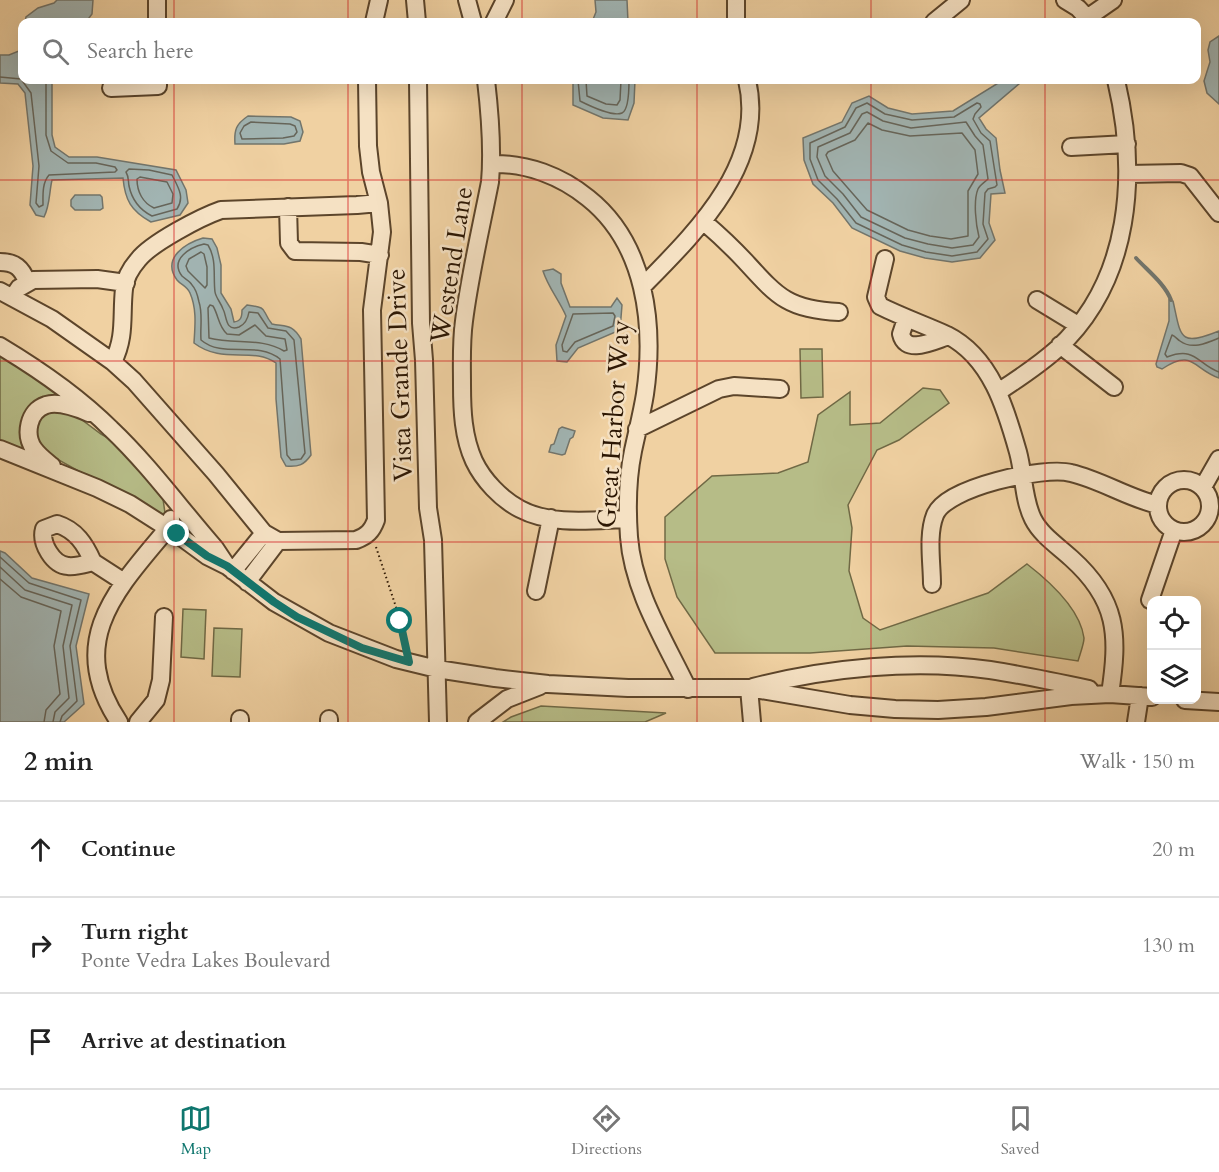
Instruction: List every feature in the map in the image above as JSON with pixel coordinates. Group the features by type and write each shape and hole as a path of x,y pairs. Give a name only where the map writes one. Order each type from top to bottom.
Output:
{"street":[{"path":"157,0 157,18"},
{"path":"375,18 379,0"},
{"path":"415,0 417,18"},
{"path":"467,0 472,18"},
{"path":"496,18 505,0"},
{"path":"736,0 736,18"},
{"path":"939,18 961,0"},
{"path":"1065,0 1078,8 1087,18"},
{"path":"1091,18 1113,0"},
{"path":"111,88 158,86 158,84"},
{"path":"230,569 271,537 356,540 370,531 376,520 372,310 382,232 368,146 367,84"},
{"name":"Vista Grande Drive","path":"418,84 421,323 428,508 433,540 438,722"},
{"name":"Westend Lane","path":"486,84 492,135 492,164 464,322 462,378 465,433 473,460 493,488 520,509 551,518 628,519"},
{"name":"Great Harbor Way","path":"688,688 644,597 629,541 628,486 645,395 648,365 649,331 642,287 704,222 728,186 742,153 747,134 750,109 747,84"},
{"path":"998,392 1029,372 1078,326 1095,301 1118,250 1124,221 1128,174 1123,110 1117,84"},
{"path":"1071,147 1127,144"},
{"path":"492,164 524,166 545,173 563,180 595,203 620,233 635,264 642,287"},
{"path":"1128,174 1181,173 1190,176 1219,213"},
{"path":"113,362 122,339 126,283 138,259 148,250 207,215 230,209 357,206 379,203"},
{"path":"288,207 289,243 295,251 361,252 380,255"},
{"path":"704,222 781,298 805,308 839,312"},
{"path":"885,259 876,297 880,306 949,336 965,347 991,377 1012,432 1029,509 1034,521 1087,572 1106,601 1112,618 1115,642 1110,694"},
{"path":"0,262 16,265 23,271 27,282"},
{"path":"7,294 33,280 97,279 126,283"},
{"path":"7,294 52,319 113,362 134,381 271,537"},
{"path":"1037,300 1078,326"},
{"path":"906,319 902,328 902,338 911,346 949,336"},
{"path":"1060,345 1114,387"},
{"path":"0,346 63,387 95,415 132,451 230,569"},
{"path":"638,429 719,389 734,386 780,389"},
{"path":"62,474 34,450 28,428 31,418 46,405 58,404 95,415"},
{"path":"0,449 130,504 230,569 297,617 362,648 437,669 548,684 628,688 749,688 850,705 906,710 986,707 1071,696 1110,694 1146,696 1136,722"},
{"path":"1203,487 1219,459"},
{"path":"932,584 931,535 934,516 945,503 964,494 1022,474 1070,472 1158,505"},
{"path":"1180,480 1193,481 1203,487 1210,500 1210,515 1202,527 1188,532 1174,530 1165,525 1158,505 1161,494 1169,484 1180,480"},
{"path":"119,722 103,692 97,669 96,652 102,619 124,582 168,528 172,517 169,494"},
{"path":"536,591 551,518"},
{"path":"1151,596 1174,530"},
{"path":"247,582 271,537"},
{"path":"93,562 124,582"},
{"path":"138,722 156,700 161,680 164,617"},
{"path":"749,688 787,679 905,665 988,670 1110,694"},
{"path":"477,722 507,699 548,684"},
{"path":"749,688 752,722"},
{"path":"1201,700 1219,702"}],"path":[{"path":"370,531 389,584 409,662"}],"green space":[{"path":"800,349 822,349 823,397 801,398"},
{"path":"0,352 67,396 37,402 30,453 0,444"},
{"path":"923,388 940,390 949,403 899,440 877,450 848,505 852,528 849,571 863,618 880,630 988,593 1027,564 1054,587 1076,616 1084,638 1078,661 994,648 907,646 810,653 715,653 677,597 665,559 665,517 712,476 778,473 808,462 818,415 850,392 850,425 880,423"},
{"path":"54,410 74,414 120,445 163,499 166,520 48,454 36,440 37,430 39,421"},
{"path":"183,609 206,610 204,659 181,657"},
{"path":"214,628 242,629 240,677 212,676"},
{"path":"541,706 666,713 645,722 503,722"}],"water":[{"path":"57,0 93,0 92,14 89,18 26,18 38,8"},
{"path":"595,0 627,0 628,18 594,18 596,12"},
{"path":"1219,36 1219,104 1207,93 1204,81 1210,62 1208,50 1210,42"},
{"path":"18,51 18,84 0,83 0,55"},
{"path":"18,84 52,84 52,135 55,147 69,157 97,157 176,170 186,190 188,203 180,215 151,222 144,218 127,199 123,178 52,180 44,217 36,215 30,205 33,166 25,93"},
{"path":"573,84 635,84 634,103 628,120 603,118 573,105"},
{"path":"997,84 1019,84 979,118 996,138 1005,193 991,194 989,223 995,240 980,258 952,262 900,251 852,228 833,203 813,184 804,160 803,138 842,122 852,103 869,96 888,108 912,114 953,111"},
{"path":"248,116 291,117 300,121 303,132 300,141 284,144 235,144 237,128"},
{"path":"75,195 100,195 103,208 75,210 71,206 71,200"},
{"path":"203,238 212,239 217,248 221,265 221,293 231,309 234,322 240,320 242,310 247,305 259,307 264,310 272,324 292,328 301,339 311,455 301,465 286,466 281,457 276,399 276,363 257,356 216,353 194,343 194,305 190,293 177,280 172,265 174,258 183,248"},
{"path":"553,269 561,274 561,283 570,307 611,307 617,298 622,305 620,330 578,348 567,362 557,361 556,345 566,316 543,271"},
{"path":"1169,300 1173,301 1180,330 1184,336 1196,338 1219,331 1219,378 1187,360 1180,360 1162,369 1157,367 1169,321"},
{"path":"562,427 575,431 565,454 549,452 559,429"},
{"path":"0,551 32,578 89,594 76,646 84,704 64,722 0,722"}],"waterway":[{"path":"1136,258 1160,283 1171,300"}],"route":[{"path":"177,534 207,556 227,566 297,617 362,648 409,662 400,621"}]}
